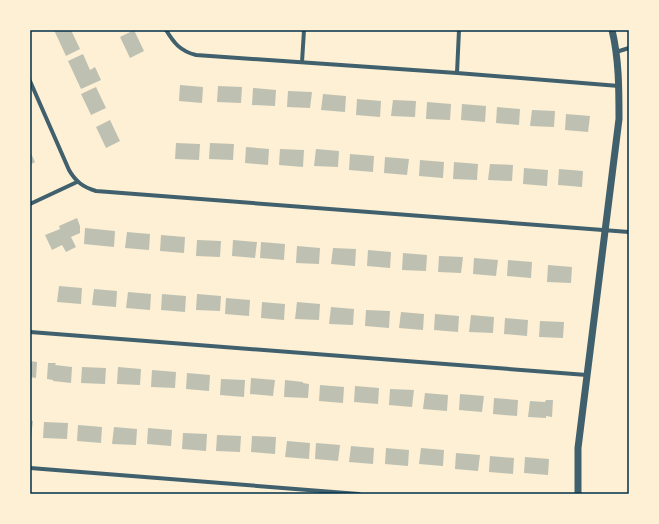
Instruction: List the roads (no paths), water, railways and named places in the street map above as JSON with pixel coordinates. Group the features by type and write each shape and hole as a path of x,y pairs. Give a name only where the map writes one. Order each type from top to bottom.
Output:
{"street":[{"path":"166,30 180,49 196,55 619,86"},
{"path":"302,62 304,30"},
{"path":"458,73 459,30"},
{"path":"578,494 578,448 619,119 619,86 616,52 612,30"},
{"path":"616,52 629,48"},
{"path":"30,81 69,170 77,182 96,191 629,232"},
{"path":"30,204 77,182"},
{"path":"30,332 587,375"},
{"path":"30,468 359,494"}]}
